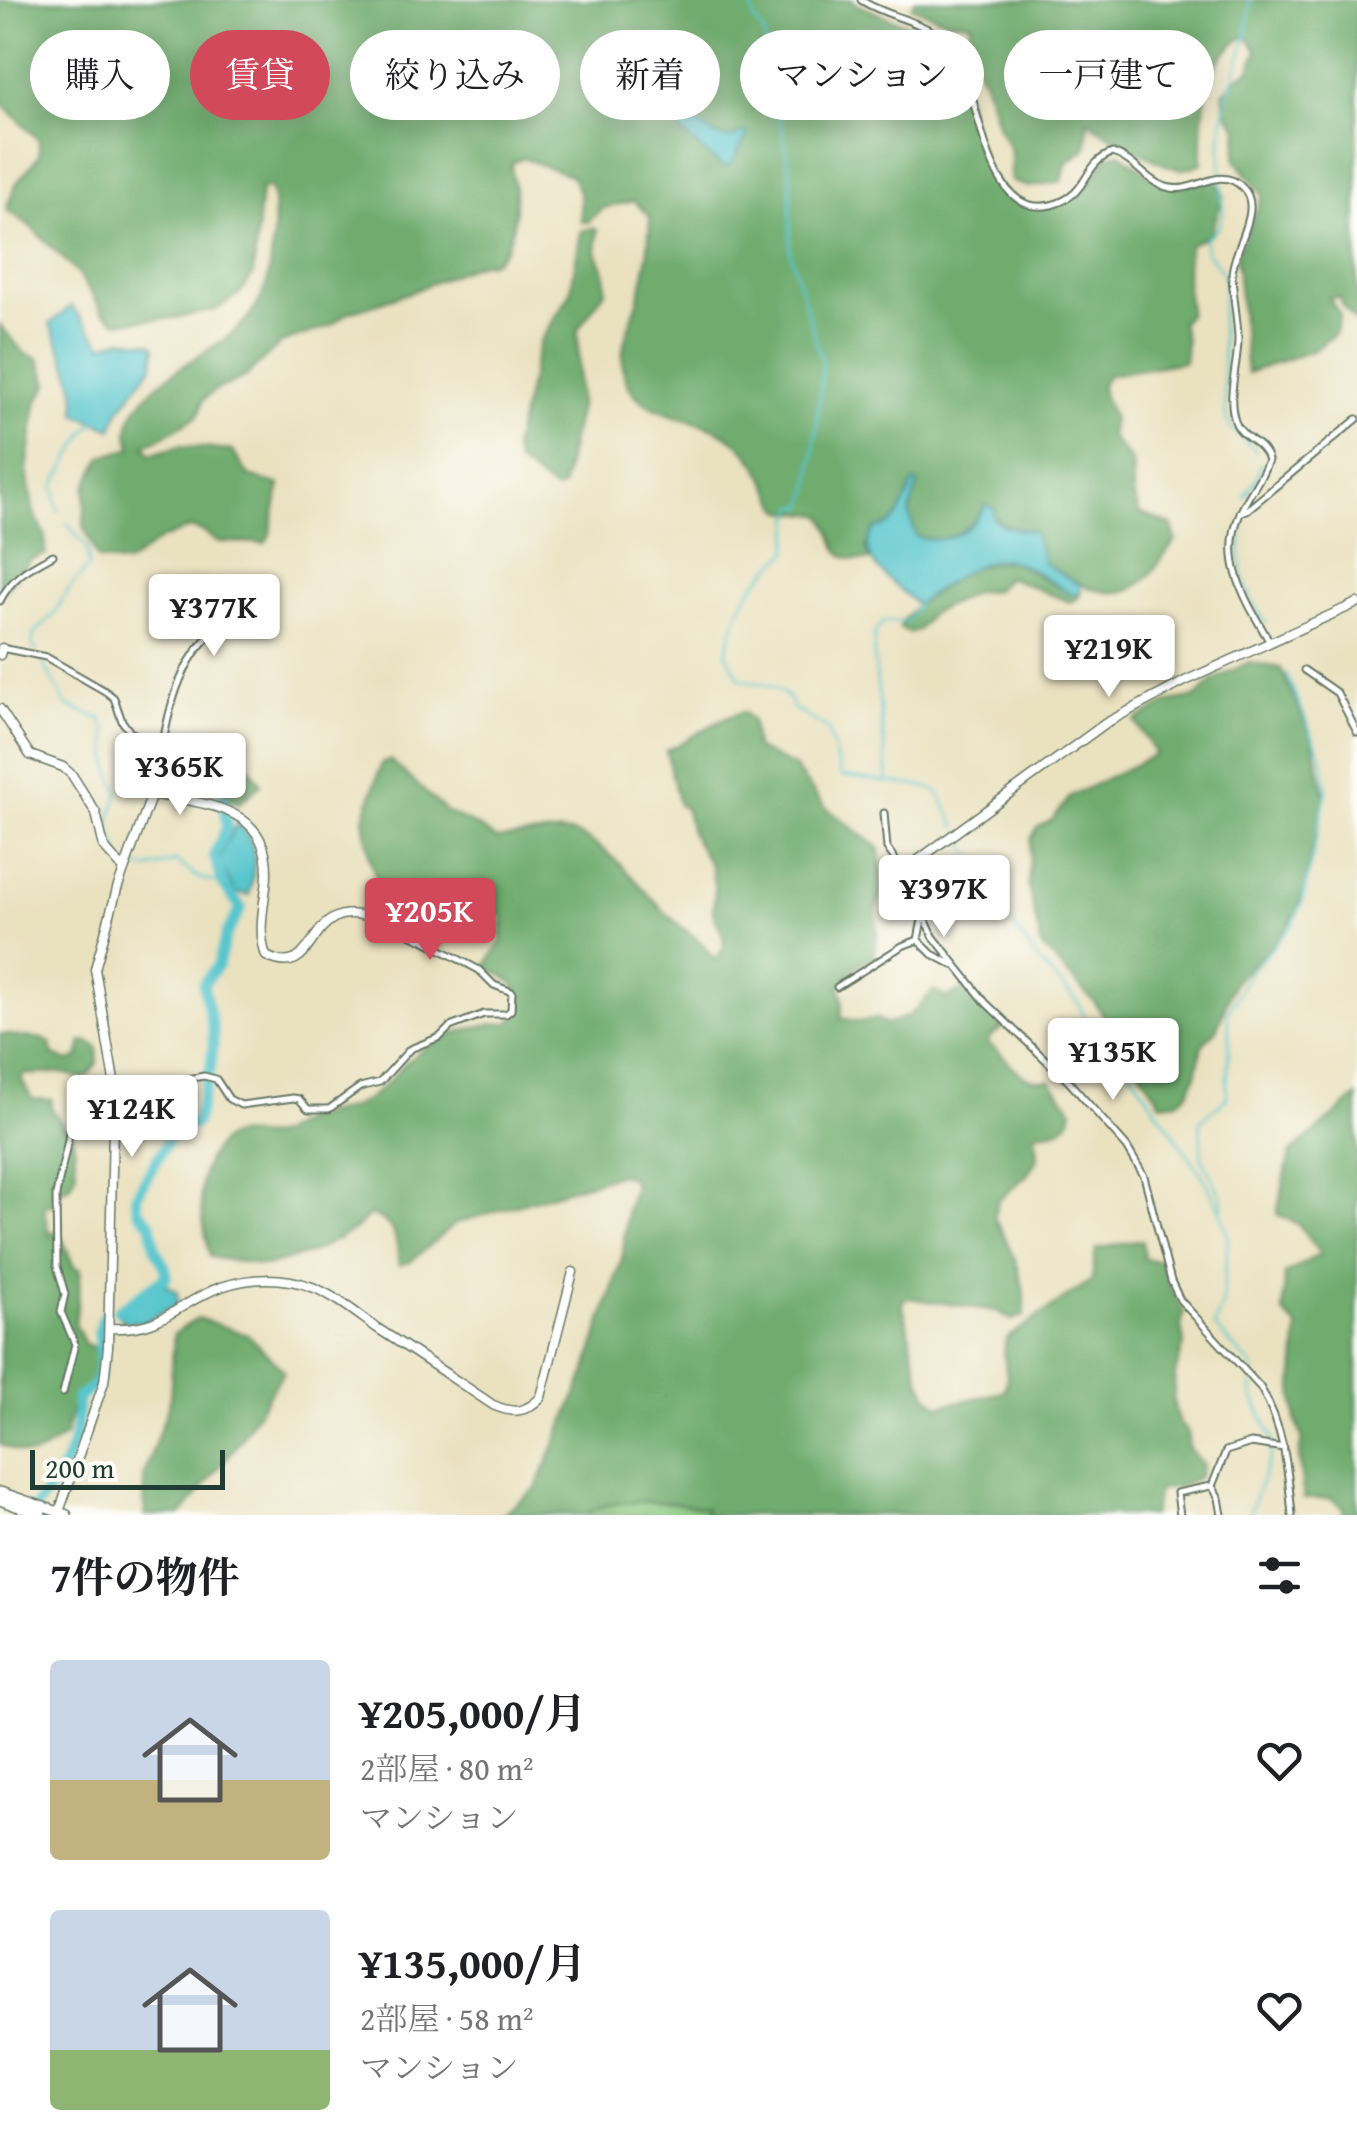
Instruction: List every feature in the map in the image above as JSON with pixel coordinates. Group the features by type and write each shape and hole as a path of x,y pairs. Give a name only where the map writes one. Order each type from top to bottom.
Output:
{"main road":[{"path":"0,1492 35,1509"},
{"path":"0,1500 62,1514"}],"street":[{"path":"861,0 930,30 954,50 999,180 1017,199 1046,206 1068,199 1076,194 1100,158 1112,153 1169,188 1215,178 1235,182 1248,195 1250,210 1232,272 1238,340 1232,404 1235,423 1258,443 1268,460 1262,479 1240,512 1233,540 1236,580 1269,641"},
{"path":"1240,512 1294,473 1357,419"},
{"path":"0,601 14,578 53,555"},
{"path":"903,871 1106,723 1160,693 1357,602"},
{"path":"62,1514 104,1382 109,1328 114,1092 95,969 100,942 152,794 176,684 214,629 229,619"},
{"path":"1,650 46,657 105,691 114,698 130,732 160,746"},
{"path":"1304,670 1337,694 1357,732"},
{"path":"0,709 30,755 63,767 72,776 96,812 104,847 124,870"},
{"path":"63,1394 75,1344 61,1312 65,1294 56,1255 56,1195 68,1140 72,1096 207,1076 220,1082 229,1099 241,1105 298,1099 304,1107 322,1111 360,1087 380,1082 410,1049 440,1038 450,1027 484,1014 506,1014 511,1010 509,988 494,985 479,970 423,940 356,912 328,920 304,954 292,962 278,962 266,956 261,924 267,876 264,850 254,829 231,812 152,794"},
{"path":"884,812 887,848 903,871 933,936 986,1002 1069,1082 1128,1147 1144,1176 1175,1291 1198,1322 1254,1380 1278,1421 1292,1515"},
{"path":"918,940 923,913"},
{"path":"918,940 932,954 960,970"},
{"path":"836,987 918,940"},
{"path":"109,1328 142,1328 164,1320 216,1288 236,1282 293,1282 330,1296 493,1405 506,1412 520,1411 542,1398 573,1272"},
{"path":"1212,1486 1226,1451 1251,1443 1284,1448"},
{"path":"1180,1515 1177,1493 1212,1486"},
{"path":"1212,1486 1222,1515"}],"green space":[{"path":"0,0 853,0 920,30 740,30 740,120 971,120 980,163 997,186 1023,205 1047,207 1080,195 1106,157 1120,153 1155,179 1175,187 1214,178 1224,195 1210,235 1189,245 1189,314 1181,322 1186,341 1184,362 1108,375 1100,386 1113,419 1110,436 1132,462 1133,494 1139,513 1171,525 1176,540 1140,584 1128,590 1103,591 1077,582 1044,563 1034,532 1000,521 985,505 956,534 937,539 916,536 909,514 918,484 914,483 894,523 866,546 870,560 847,558 837,548 822,515 784,511 779,507 754,461 732,439 651,407 628,385 623,350 643,280 650,217 634,201 603,208 588,222 581,222 580,194 572,176 523,158 512,163 514,215 510,238 499,256 347,313 330,326 281,343 245,377 215,390 203,400 198,416 145,445 151,454 180,446 232,451 249,476 280,485 265,543 217,542 202,531 189,528 161,539 127,564 98,559 84,526 86,486 102,457 132,448 129,430 134,412 146,396 233,333 256,307 270,267 273,198 271,189 261,188 253,275 240,293 216,310 117,322 103,312 78,273 28,224 6,210 16,184 39,156 39,140 0,101"},
{"path":"915,0 1357,0 1357,323 1340,297 1329,298 1340,315 1335,334 1314,350 1247,373 1236,256 1263,195 1236,160 1238,128 1225,111 1223,93 1251,69 1257,50 1246,36 1231,46 1214,70 1214,30 1004,30 1004,120 1088,120 1086,148 1066,163 1062,181 1028,187 1011,181 1011,151 998,127 984,80 984,30 970,30 971,23 948,21 912,7"},
{"path":"1088,120 1203,120 1202,163 1185,169 1171,167"},
{"path":"598,230 596,252 605,273 606,290 578,329 579,407 562,488 554,490 517,462 513,448 540,342 570,294 581,231"},
{"path":"0,325 25,354 39,359 48,384 36,404 27,471 33,510 45,535 46,554 30,560 0,595"},
{"path":"1010,560 1072,595 1080,594 1070,602 1008,577 995,590 975,592 931,613 918,630 909,633 900,628 917,605 969,568"},
{"path":"1249,662 1280,668 1312,736 1325,796 1297,913 1279,939 1234,982 1216,1031 1202,1045 1188,1093 1177,1101 1161,1103 1095,1003 1042,947 1028,885 1031,839 1038,827 1052,820 1071,796 1156,754 1135,721 1169,702 1197,697 1212,681"},
{"path":"744,712 752,721 755,748 794,767 824,806 880,849 883,894 876,908 873,959 858,965 840,986 841,1018 861,1022 876,1018 887,1024 909,1016 934,990 946,998 965,988 1003,1028 987,1043 1022,1074 1050,1080 1073,1110 1060,1128 1036,1132 1038,1158 1027,1175 998,1201 994,1218 1017,1266 1024,1316 1011,1320 997,1311 908,1298 902,1301 919,1377 928,1396 939,1406 1003,1392 1007,1379 1007,1338 1092,1280 1096,1249 1142,1240 1144,1259 1161,1261 1184,1312 1184,1344 1175,1374 1173,1402 1179,1423 1188,1433 1188,1447 1203,1465 1199,1477 1181,1486 1158,1490 1153,1515 705,1515 706,1508 627,1502 585,1515 501,1515 536,1489 585,1375 623,1255 627,1209 634,1184 620,1174 456,1223 411,1261 399,1265 391,1227 370,1215 354,1230 311,1253 265,1266 210,1257 201,1204 202,1177 212,1153 227,1138 240,1134 276,1135 306,1119 352,1107 374,1094 427,1046 467,1029 509,1023 522,1010 512,982 485,967 501,942 503,917 495,910 477,910 441,942 388,916 370,859 364,818 382,762 390,760 448,813 496,839 558,833 589,840 615,859 715,960 724,948 713,913 711,866 691,833 686,809 679,805 666,751"},
{"path":"234,745 261,784 240,803 230,801 222,781 222,759"},
{"path":"0,1034 43,1039 50,1043 52,1054 68,1061 78,1058 82,1042 97,1047 98,1062 87,1077 57,1073 24,1074 21,1078 32,1099 52,1100 51,1107 63,1126 73,1132 76,1174 70,1186 52,1193 53,1205 44,1206 49,1235 55,1231 59,1235 75,1268 81,1269 75,1324 85,1344 93,1347 99,1358 95,1380 78,1398 65,1436 33,1455 0,1444"},
{"path":"1357,1096 1357,1515 1345,1515 1342,1506 1331,1498 1304,1499 1299,1458 1302,1437 1296,1421 1293,1388 1298,1328 1283,1312 1285,1274 1320,1254 1299,1225 1277,1214 1290,1154"},
{"path":"198,1318 248,1335 284,1371 236,1446 181,1515 145,1515 144,1475 170,1401 174,1334"},
{"path":"671,1501 706,1508 705,1515 585,1515 615,1504"}],"water":[{"path":"674,120 695,120 722,138 748,133 732,163 725,167 681,131"},
{"path":"71,306 103,345 122,339 155,347 153,365 118,412 112,429 76,414 72,380 50,324"},
{"path":"913,483 918,483 909,514 916,536 937,540 956,535 973,523 985,505 994,508 994,519 1004,526 1034,532 1044,563 1081,586 1080,594 1072,595 1017,563 998,560 961,574 917,605 879,570 868,549 876,528 895,519"},
{"path":"237,824 253,848 249,895 236,893 221,864 221,852"},
{"path":"164,1284 177,1291 178,1304 143,1322 122,1322 119,1314"}],"waterway":[{"path":"751,0 754,19 763,32 767,50 765,74 783,132 791,178 790,252 823,364 810,488 804,507 797,505 792,514 788,552 746,596 726,653 740,679 780,691 794,709 828,729 841,776 927,787 939,793 957,828"},
{"path":"1250,0 1247,31 1222,125 1223,214 1219,227 1205,239 1206,251 1223,273 1225,284 1221,322 1226,416 1231,428 1256,451"},
{"path":"58,512 54,486 95,422"},
{"path":"1245,497 1261,463"},
{"path":"1244,521 1240,549 1243,575 1266,623"},
{"path":"36,651 32,644 34,634 89,566 87,547 67,523"},
{"path":"888,779 874,656 875,632 883,622 907,621 917,605"},
{"path":"42,661 67,706 101,719 106,730 110,770 119,792 110,832 121,858"},
{"path":"1222,1208 1221,1196 1202,1158 1200,1121 1227,1098 1227,1014 1249,973 1292,926 1302,903 1327,790 1322,758 1286,673"},
{"path":"118,1310 166,1278 151,1224 138,1211 136,1196 171,1135 196,1123 211,1066 213,1030 203,984 218,965 226,935 241,908 223,884 214,855 227,827 223,798"},
{"path":"960,835 983,882 1036,958 1077,1001 1086,1020 1122,1052 1133,1075 1204,1178 1221,1212 1228,1237 1222,1305 1214,1326 1254,1368 1252,1394 1272,1438 1270,1457 1249,1515"},
{"path":"133,865 147,869 176,861 199,878 223,884"},
{"path":"32,1511 52,1485 73,1445 77,1398 93,1386 99,1374 99,1331 104,1315"}]}
